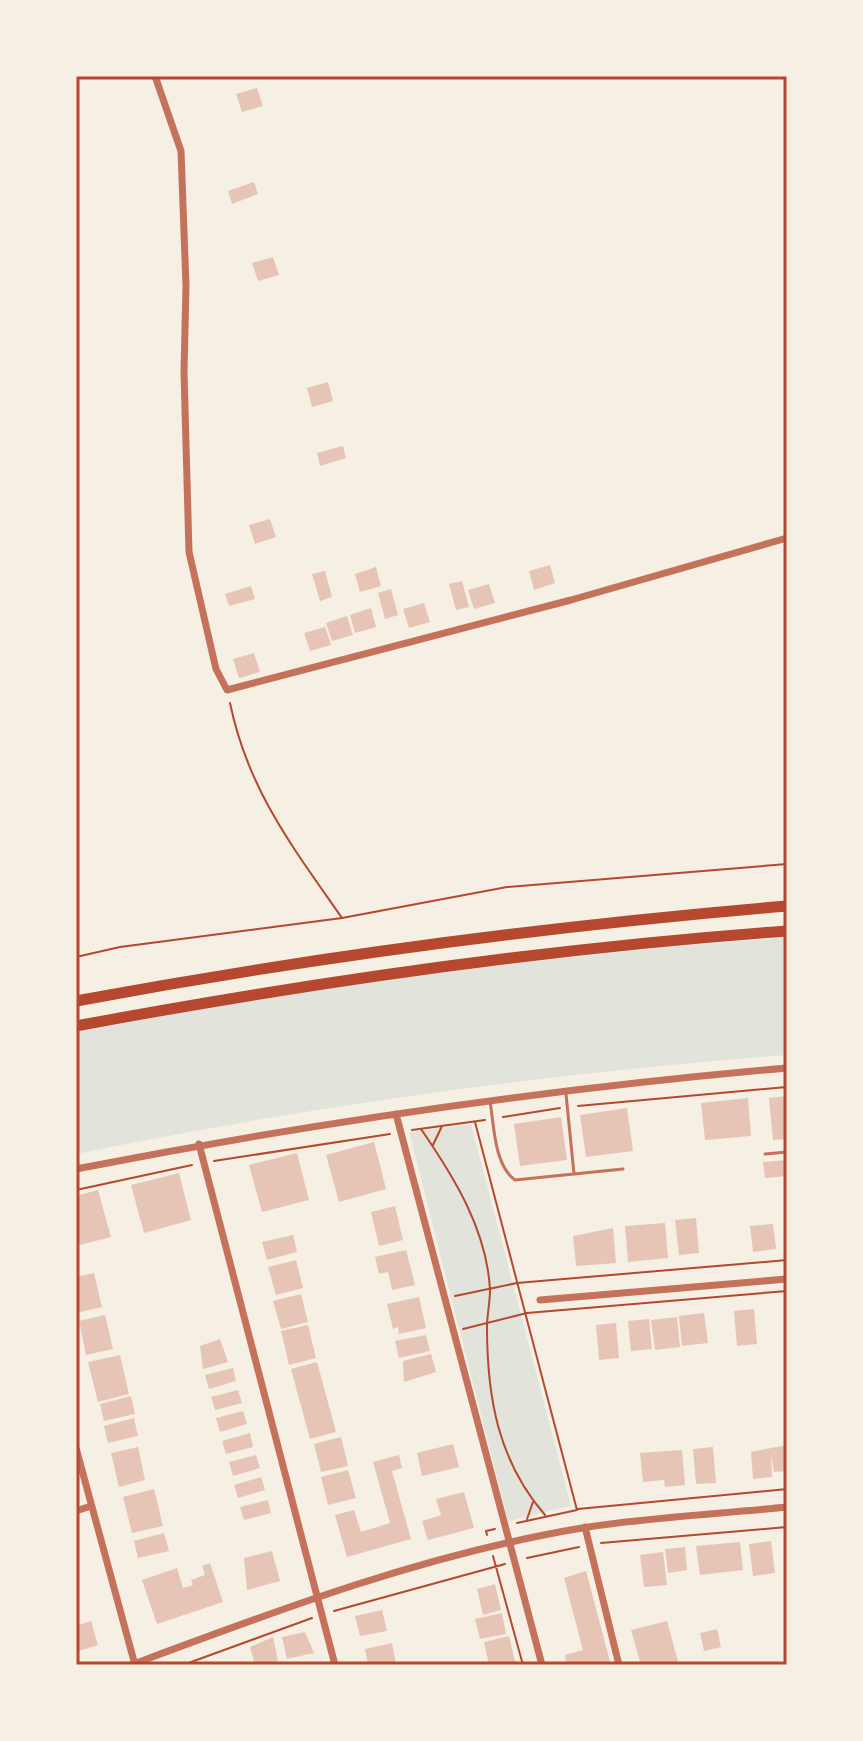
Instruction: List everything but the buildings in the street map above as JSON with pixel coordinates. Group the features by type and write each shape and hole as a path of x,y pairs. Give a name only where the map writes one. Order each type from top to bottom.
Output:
{"highway":[{"path":"76,1001 366,952 571,926 787,906"},
{"path":"76,1026 256,993 483,960 787,931"}],"street":[{"path":"155,76 181,151 189,552 216,669 227,690 571,600 787,538"},
{"path":"76,1169 199,1144 396,1114 565,1090 787,1068"},
{"path":"396,1114 542,1665"},
{"path":"199,1144 335,1665"},
{"path":"540,1300 787,1279"},
{"path":"76,1448 133,1665 317,1596 508,1542 585,1527 787,1507"},
{"path":"76,1511 91,1506"},
{"path":"585,1527 619,1665"}],"lane":[{"path":"565,1090 574,1174"},
{"path":"490,1101 500,1158 506,1174 515,1180 623,1169"},
{"path":"765,1154 787,1152"}],"path":[{"path":"227,690 237,737 253,782 342,918"},
{"path":"76,957 120,947 342,918 507,887 787,864"},
{"path":"76,1190 204,1163 567,1107 787,1087"},
{"path":"475,1121 577,1510"},
{"path":"433,1146 442,1126"},
{"path":"421,1129 474,1223 489,1288 488,1386 493,1415 514,1469 546,1516"},
{"path":"444,1299 517,1283 787,1260"},
{"path":"452,1332 527,1313 787,1291"},
{"path":"523,1665 486,1531 577,1510 787,1489"},
{"path":"526,1521 533,1501"},
{"path":"183,1665 322,1614 513,1561 588,1544 787,1527"}],"shaded area":[{"path":"787,937 787,1055 608,1071 430,1093 252,1121 76,1154 76,1033 252,1000 430,974 608,953"},
{"path":"471,1124 571,1506 508,1521 409,1132"}]}
